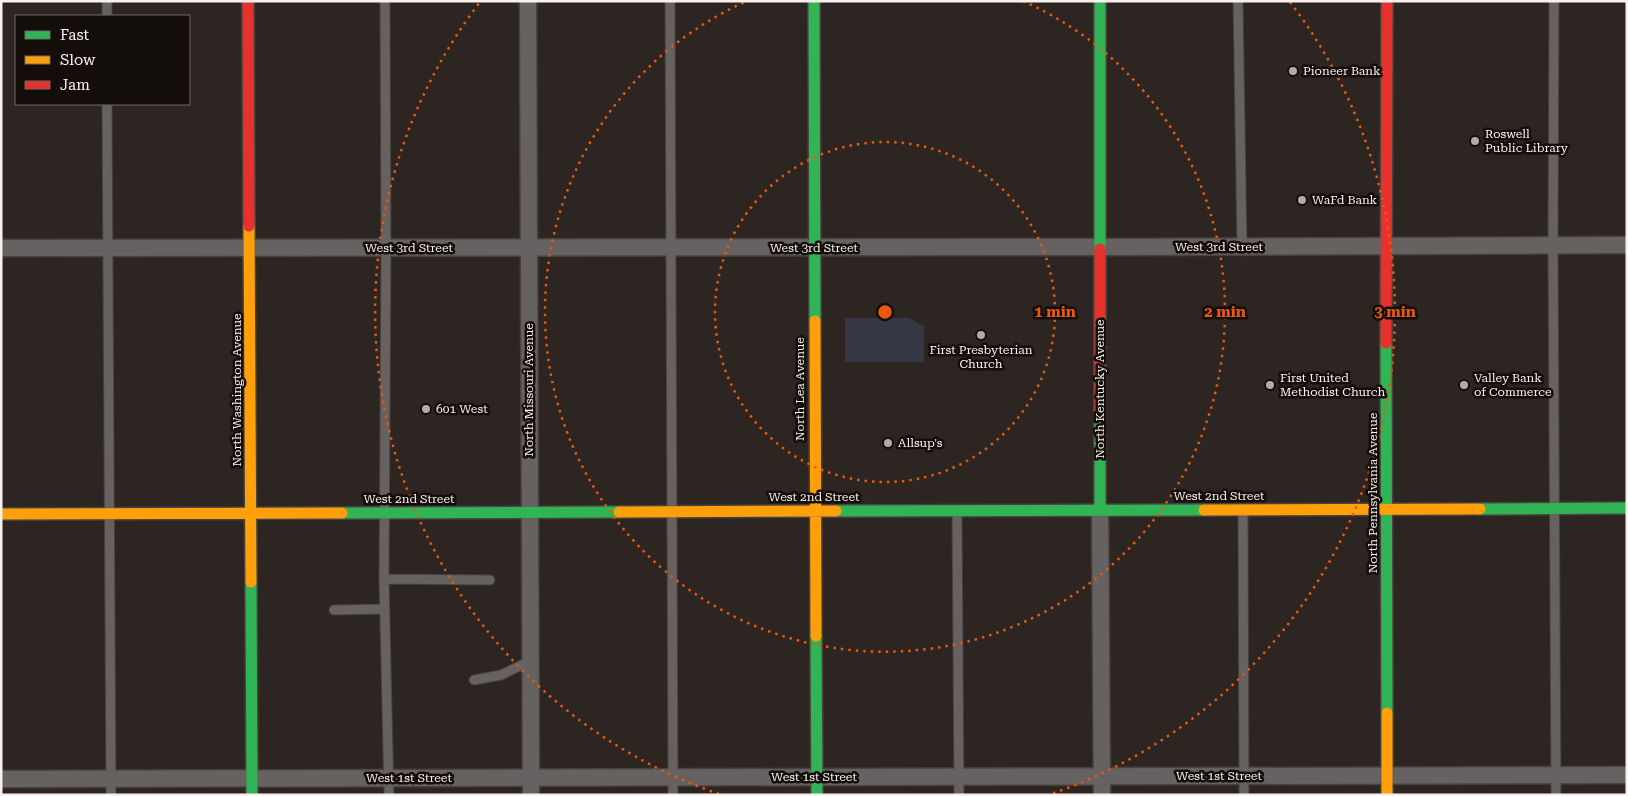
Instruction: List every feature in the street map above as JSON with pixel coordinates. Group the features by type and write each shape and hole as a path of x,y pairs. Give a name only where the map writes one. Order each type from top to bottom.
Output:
{"street":[{"name":"North Washington Avenue","path":"248,1 252,795"},
{"name":"North Missouri Avenue","path":"528,1 531,795"},
{"name":"North Lea Avenue","path":"814,1 813,248 817,795"},
{"name":"North Kentucky Avenue","path":"1100,1 1102,795"},
{"name":"North Pennsylvania Avenue","path":"1387,1 1387,795"},
{"name":"West 3rd Street","path":"1,248 1627,245"},
{"name":"West 2nd Street","path":"1,514 1627,508"},
{"name":"West 1st Street","path":"1,779 111,787 252,778 1627,775"}],"lane":[{"path":"107,1 107,15"},
{"path":"384,1 386,248 384,579 388,795"},
{"path":"670,1 673,795"},
{"path":"1238,1 1242,247"},
{"path":"1554,1 1553,246 1556,795"},
{"path":"107,105 111,514 111,787"},
{"path":"1244,509 1244,795"},
{"path":"957,510 959,795"},
{"path":"384,579 490,580"},
{"path":"334,610 385,609"},
{"path":"474,680 501,675 530,661"}],"shaded area":[{"path":"845,318 909,318 924,326 924,362 845,362"}],"traffic: fast":[{"path":"814,1 815,321"},
{"path":"1100,1 1100,249"},
{"path":"1386,343 1387,713"},
{"path":"1100,413 1100,509"},
{"path":"1480,509 1627,508"},
{"path":"836,511 1204,510"},
{"path":"342,513 619,512"},
{"path":"251,582 252,795"},
{"path":"816,636 817,795"}],"traffic: slow":[{"path":"249,226 251,582"},
{"path":"815,321 816,636"},
{"path":"1204,510 1480,509"},
{"path":"619,512 836,511"},
{"path":"1,514 342,513"},
{"path":"1387,713 1387,795"}],"traffic: jam":[{"path":"248,1 249,226"},
{"path":"1386,343 1387,1"},
{"path":"1100,249 1100,413"}],"place":[{"name":"Pioneer Bank","path":"1293,71"},
{"name":"Roswell Public Library","path":"1475,141"},
{"name":"WaFd Bank","path":"1302,200"},
{"name":"First Presbyterian Church","path":"981,335"},
{"name":"First United Methodist Church","path":"1270,385"},
{"name":"Valley Bank of Commerce","path":"1464,385"},
{"name":"601 West","path":"426,409"},
{"name":"Allsup's","path":"888,443"}]}
